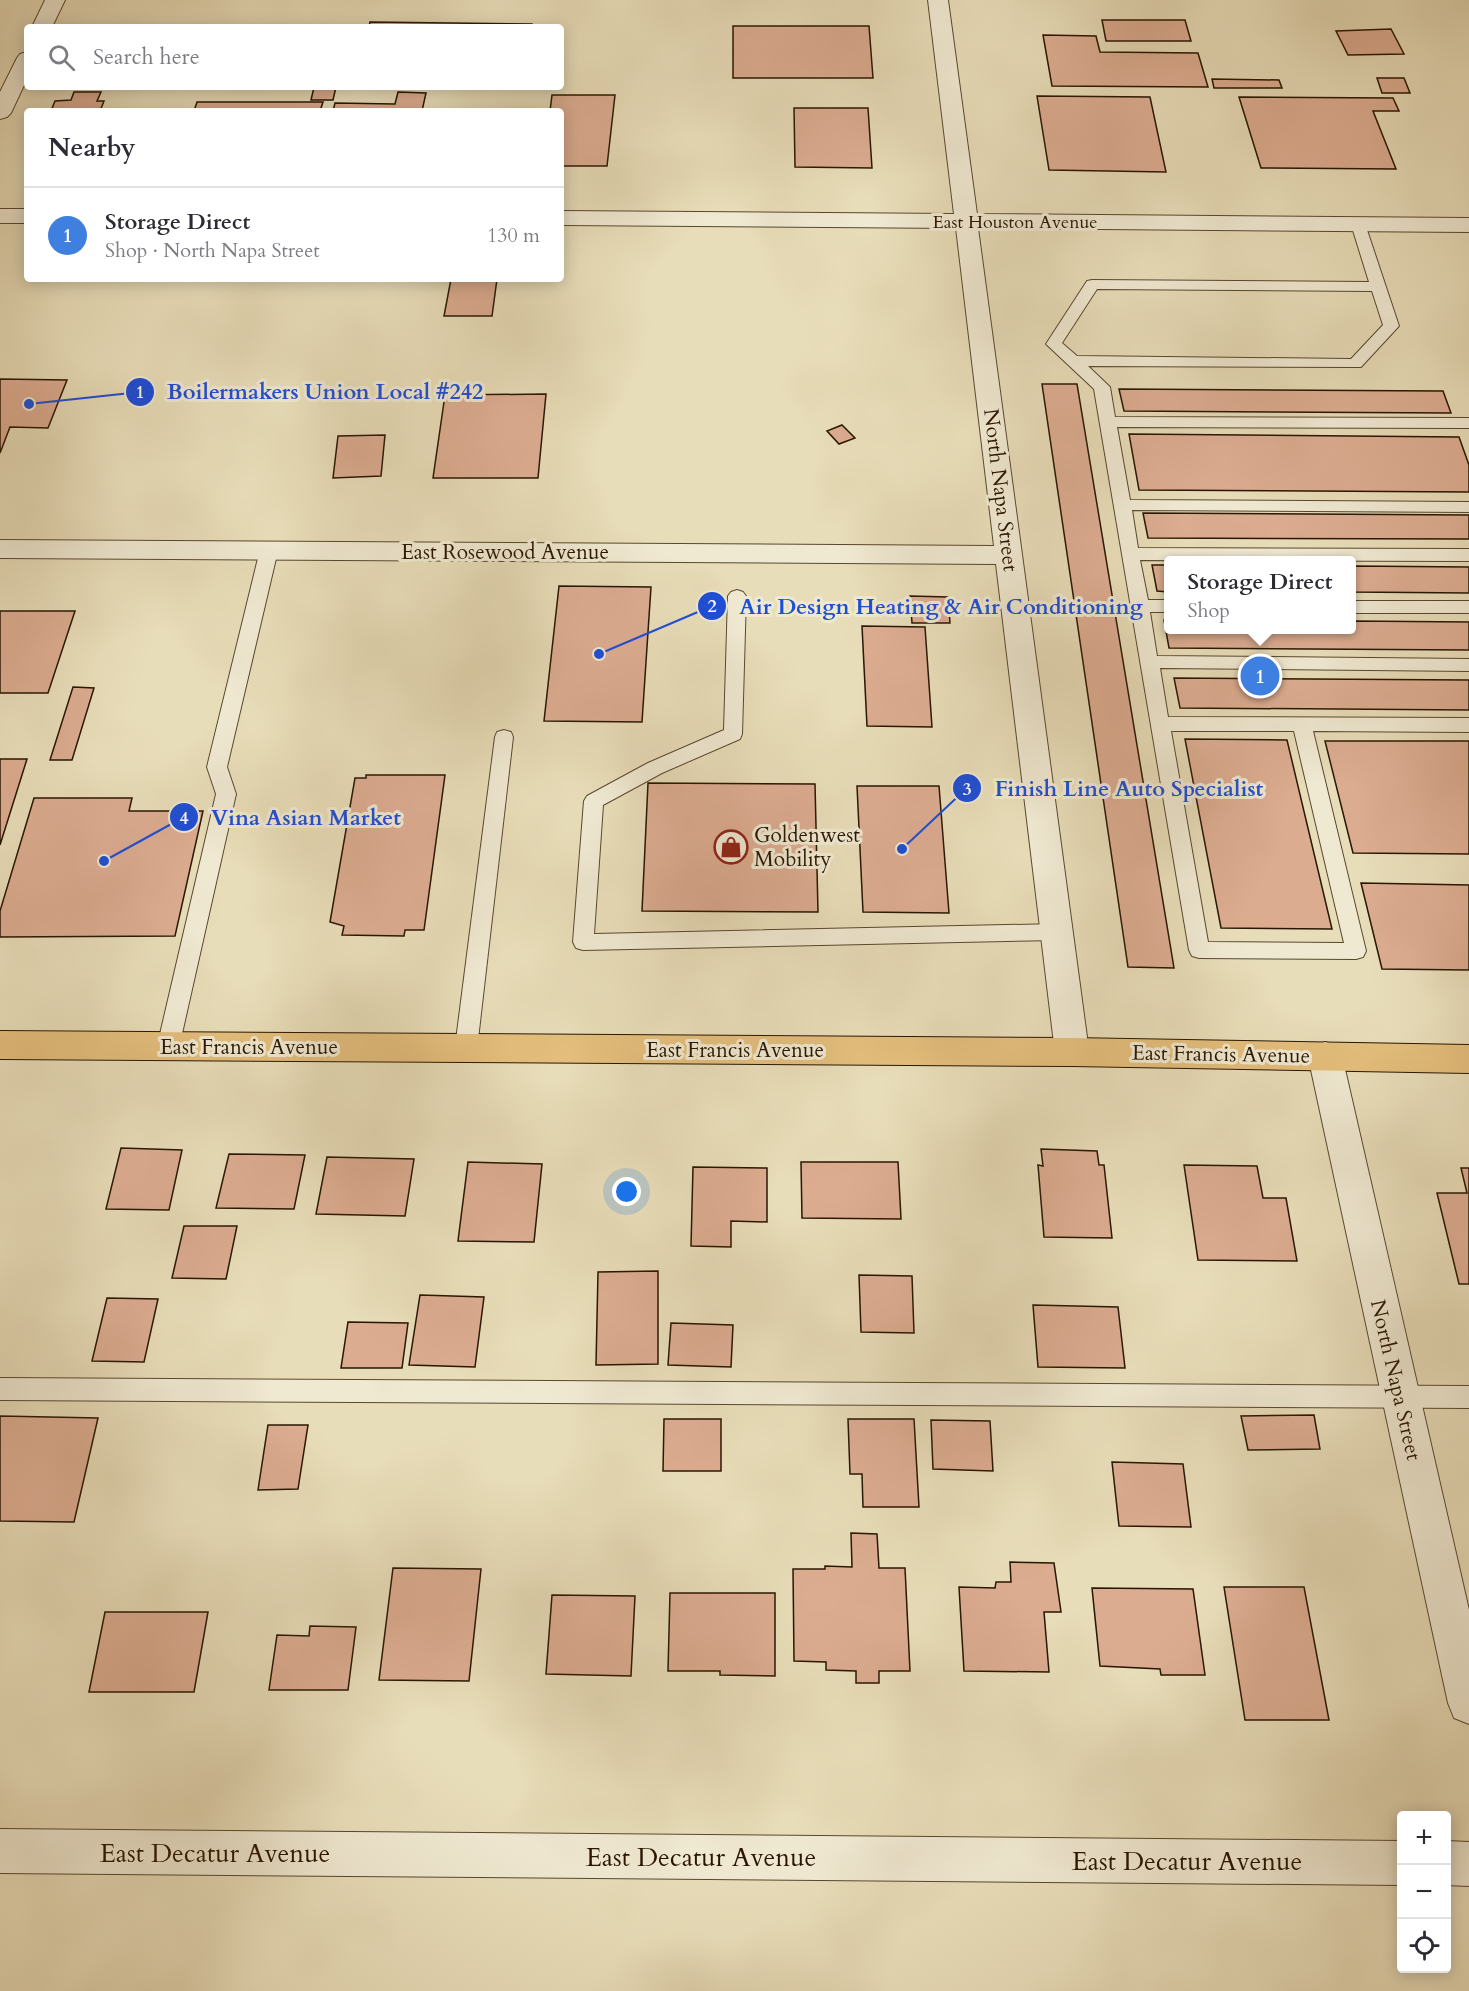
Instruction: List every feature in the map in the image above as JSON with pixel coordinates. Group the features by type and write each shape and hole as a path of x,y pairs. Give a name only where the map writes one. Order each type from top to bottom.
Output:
{"main road":[{"name":"East Francis Avenue","path":"0,1045 1072,1052 1469,1059"}],"street":[{"path":"43,24 55,0"},
{"name":"North Napa Street","path":"938,0 968,221 1072,1052"},
{"path":"0,113 24,64"},
{"path":"0,216 24,216"},
{"name":"East Houston Avenue","path":"564,218 1469,225"},
{"name":"East Rosewood Avenue","path":"0,549 1009,555"},
{"name":"North Napa Street","path":"1325,1056 1469,1702"},
{"name":"East Decatur Avenue","path":"0,1851 1397,1863"},
{"path":"1451,1863 1469,1864"}],"lane":[{"path":"1073,362 1355,364 1391,327 1358,224"},
{"path":"1302,724 1356,951 1199,950 1102,387 1054,344 1092,285 1378,287"},
{"path":"1108,422 1469,423"},
{"path":"1122,505 1469,507"},
{"path":"168,1047 226,794 217,767 269,550"},
{"path":"1130,554 1469,555"},
{"path":"737,596 733,734 655,768 594,801 583,942 1057,932"},
{"path":"1140,606 1164,606"},
{"path":"1356,607 1469,607"},
{"path":"1149,662 1469,665"},
{"path":"1160,724 1469,725"},
{"path":"466,1048 504,736"},
{"path":"0,1389 1469,1397"}],"building":[{"path":"1102,20 1185,20 1191,41 1106,41"},
{"path":"370,22 532,24 370,24"},
{"path":"733,26 869,26 873,78 733,78"},
{"path":"1391,29 1404,54 1348,55 1336,31"},
{"path":"1043,35 1096,36 1100,52 1198,53 1208,87 1052,86"},
{"path":"1377,78 1404,78 1410,93 1382,93"},
{"path":"1212,79 1279,80 1282,88 1214,88"},
{"path":"313,90 335,90 333,100 311,100"},
{"path":"74,92 101,92 97,101 104,101 101,108 52,108 55,101 71,100"},
{"path":"398,92 426,93 423,108 334,108 335,103 395,104"},
{"path":"552,95 615,95 607,166 564,166 564,108 550,108"},
{"path":"1037,96 1150,97 1166,172 1049,170"},
{"path":"1239,97 1393,98 1399,111 1373,111 1396,169 1261,168"},
{"path":"197,102 323,102 321,108 195,108"},
{"path":"794,108 868,108 872,168 795,167"},
{"path":"450,282 497,282 492,316 444,316"},
{"path":"0,379 67,380 48,428 10,427 0,453"},
{"path":"1042,384 1077,384 1174,968 1128,967"},
{"path":"1119,389 1443,391 1451,413 1124,411"},
{"path":"546,394 538,478 433,478 445,395"},
{"path":"842,425 855,438 839,444 827,431"},
{"path":"1129,434 1459,437 1469,465 1469,492 1139,490"},
{"path":"385,435 381,476 333,478 338,436"},
{"path":"1143,513 1469,515 1469,539 1148,538"},
{"path":"1152,565 1164,565 1164,592 1157,591"},
{"path":"1356,566 1469,567 1469,593 1356,592"},
{"path":"559,586 651,587 642,722 544,721"},
{"path":"910,596 948,597 950,623 912,623"},
{"path":"0,611 75,611 48,693 0,693"},
{"path":"1356,621 1469,622 1469,650 1169,648 1166,634 1356,634"},
{"path":"862,626 925,627 932,727 867,726"},
{"path":"1174,678 1469,680 1469,710 1180,708"},
{"path":"73,687 94,688 72,760 50,760"},
{"path":"1185,739 1287,740 1332,929 1221,928"},
{"path":"1325,741 1469,741 1469,854 1353,853"},
{"path":"0,759 27,759 0,845"},
{"path":"366,775 445,775 424,930 405,930 404,936 342,935 344,926 330,922 355,778 366,778"},
{"name":"Goldenwest Mobility","path":"648,783 815,784 818,912 642,911"},
{"path":"857,786 939,786 949,913 863,912"},
{"path":"34,798 132,798 129,811 203,811 175,936 0,937 0,911"},
{"path":"1361,883 1469,885 1469,970 1382,969"},
{"path":"121,1148 182,1150 169,1210 106,1209"},
{"path":"1041,1149 1097,1151 1099,1165 1104,1165 1112,1238 1044,1237 1038,1165 1043,1166"},
{"path":"229,1154 305,1155 294,1209 216,1208"},
{"path":"327,1157 414,1159 405,1216 316,1214"},
{"path":"468,1162 542,1164 534,1242 458,1241"},
{"path":"801,1162 898,1162 901,1219 802,1218"},
{"path":"1184,1165 1257,1166 1263,1198 1286,1198 1297,1261 1198,1260"},
{"path":"693,1167 767,1168 767,1222 731,1221 731,1247 691,1246"},
{"path":"1461,1168 1469,1168 1469,1284 1459,1284 1437,1193 1467,1193"},
{"path":"184,1226 237,1226 226,1279 172,1278"},
{"path":"658,1271 658,1364 596,1365 598,1272"},
{"path":"859,1275 912,1276 914,1333 861,1332"},
{"path":"420,1295 484,1297 475,1367 409,1365"},
{"path":"107,1298 158,1299 144,1362 92,1361"},
{"path":"1033,1305 1118,1307 1125,1368 1038,1367"},
{"path":"348,1322 408,1323 402,1368 341,1368"},
{"path":"671,1323 733,1325 731,1367 668,1365"},
{"path":"1314,1415 1320,1449 1248,1450 1241,1416"},
{"path":"0,1416 98,1418 74,1522 0,1521"},
{"path":"664,1419 721,1419 721,1471 663,1471"},
{"path":"848,1419 914,1419 919,1507 863,1507 862,1474 850,1474"},
{"path":"931,1420 990,1421 993,1471 933,1469"},
{"path":"268,1425 308,1425 298,1489 258,1490"},
{"path":"1112,1462 1183,1464 1191,1527 1119,1526"},
{"path":"851,1533 877,1534 879,1568 905,1568 910,1671 879,1671 879,1683 856,1683 856,1671 826,1670 826,1662 794,1661 793,1569 825,1569 825,1566 852,1567"},
{"path":"1010,1562 1054,1563 1061,1612 1044,1612 1049,1672 964,1671 959,1587 995,1588 996,1582 1011,1582"},
{"path":"393,1568 481,1569 469,1681 379,1680"},
{"path":"1224,1587 1304,1587 1329,1720 1245,1720"},
{"path":"1092,1588 1193,1589 1205,1675 1161,1675 1160,1669 1100,1666"},
{"path":"670,1593 775,1593 775,1676 720,1675 720,1671 668,1671"},
{"path":"552,1595 635,1596 631,1676 546,1674"},
{"path":"105,1612 208,1612 194,1692 89,1692"},
{"path":"310,1626 356,1627 348,1690 269,1690 277,1635 309,1636"}],"place":[{"name":"Boilermakers Union Local #242","path":"29,404"},
{"name":"Air Design Heating & Air Conditioning","path":"599,654"},
{"name":"Storage Direct","path":"1260,676"},
{"name":"Goldenwest Mobility","path":"731,847"},
{"name":"Finish Line Auto Specialist","path":"902,849"},
{"name":"Vina Asian Market","path":"104,861"}]}
